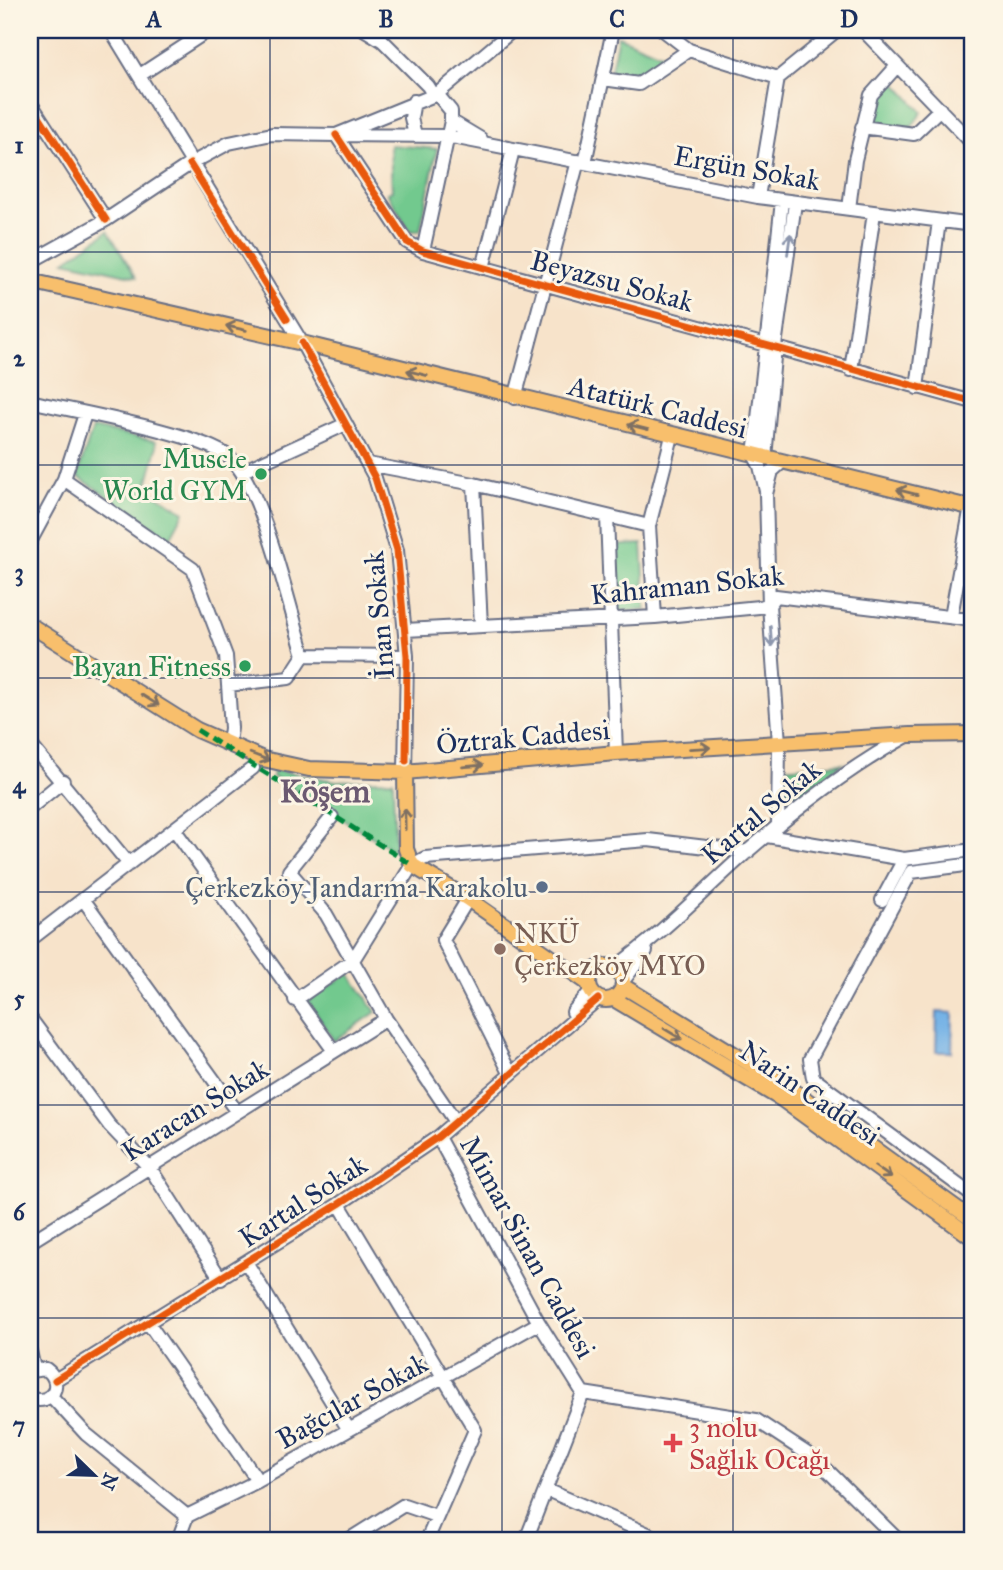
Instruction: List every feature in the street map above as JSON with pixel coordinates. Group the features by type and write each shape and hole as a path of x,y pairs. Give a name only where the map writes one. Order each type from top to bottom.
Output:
{"main road":[{"path":"30,281 302,343"},
{"name":"Atatürk Caddesi","path":"302,343 759,457 972,503"},
{"name":"Öztrak Caddesi","path":"30,625 197,730 263,759 309,769 405,772 616,753 910,735 973,734"},
{"path":"405,772 406,849 412,865 468,899 593,986 614,999 623,984 614,968 604,966 593,986"},
{"name":"Narin Caddesi","path":"623,984 784,1080 973,1220"},
{"name":"Narin Caddesi","path":"614,999 783,1100 973,1238"}],"street":[{"name":"İnan Sokak","path":"111,30 140,75 190,164 302,343 375,478 397,550 407,656 405,772"},
{"path":"140,75 209,30"},
{"path":"365,30 383,41 451,111 423,251"},
{"path":"383,41 393,30"},
{"path":"336,135 415,101 438,97 513,30"},
{"path":"515,398 540,295 545,287 581,162 613,30"},
{"path":"663,30 689,50 778,78"},
{"path":"758,197 778,78 837,30"},
{"path":"863,30 973,144"},
{"path":"603,79 639,84 689,50"},
{"path":"849,209 862,127 871,95 897,66"},
{"path":"415,101 411,118 415,135"},
{"path":"30,102 106,220"},
{"path":"862,127 914,134 940,109"},
{"path":"451,121 494,146"},
{"name":"Ergün Sokak","path":"33,263 106,220 190,164 229,143 272,134 447,136 758,197 973,225"},
{"name":"Beyazsu Sokak","path":"336,135 407,242 423,251 545,287 771,344 850,370 973,402"},
{"path":"483,268 513,150"},
{"path":"778,825 779,743 769,605 766,494 759,457 788,202"},
{"path":"850,370 874,213"},
{"path":"918,388 939,221"},
{"path":"30,401 215,447 243,471 258,504 304,655"},
{"path":"30,542 64,479 85,414"},
{"path":"243,471 346,424"},
{"path":"655,617 649,526 672,436"},
{"path":"766,494 772,471 782,462"},
{"path":"368,464 474,484 649,526"},
{"path":"64,479 193,569 226,656 231,727 229,743"},
{"path":"474,484 481,626"},
{"path":"951,616 972,503"},
{"path":"607,516 616,753"},
{"name":"Kahraman Sokak","path":"405,630 655,617 769,605 776,596 973,620"},
{"path":"304,655 407,656"},
{"path":"229,685 289,678 304,655"},
{"name":"Kartal Sokak","path":"654,940 778,825 836,779 910,735"},
{"path":"30,744 63,781 128,864"},
{"path":"30,940 253,768"},
{"path":"30,808 63,781"},
{"path":"332,817 289,871 326,914 386,1019 456,1122"},
{"path":"174,829 334,1051"},
{"path":"766,836 904,859 973,850"},
{"path":"295,1000 353,960 412,865 425,858 648,840 748,852"},
{"path":"882,900 904,859"},
{"path":"973,864 911,872 810,1059 813,1078 973,1196"},
{"path":"83,899 237,1112"},
{"path":"468,899 443,940 510,1073"},
{"path":"614,968 654,940"},
{"path":"623,984 654,940"},
{"name":"Kartal Sokak","path":"55,1380 221,1279 438,1137 555,1033 593,986"},
{"path":"30,1018 109,1125 150,1168 221,1279"},
{"name":"Karacan Sokak","path":"30,1242 386,1019"},
{"name":"Mimar Sinan Caddesi","path":"438,1137 538,1323 583,1393 756,1420 817,1460 898,1540"},
{"path":"339,1204 475,1430 427,1540"},
{"path":"246,1262 349,1430"},
{"name":"Bağcılar Sokak","path":"187,1516 258,1481 538,1323"},
{"path":"149,1324 258,1481"},
{"path":"30,1351 32,1370 46,1369 55,1380 55,1393 51,1396 38,1401 30,1398"},
{"path":"526,1540 583,1393"},
{"path":"51,1396 86,1434 187,1516 178,1540"},
{"path":"547,1490 662,1540"},
{"path":"348,1540 404,1505 436,1516"}],"green space":[{"path":"618,36 670,58 640,79 610,73"},
{"path":"893,80 922,112 910,129 868,122 874,103"},
{"path":"390,145 437,149 420,231 410,231 387,193 392,191"},
{"path":"108,231 136,277 65,261"},
{"path":"93,428 156,441 157,448 146,488 184,512 170,538 77,476"},
{"path":"642,544 646,609 613,611 610,546"},
{"path":"843,763 790,803 780,805 781,768"},
{"path":"274,770 336,781 393,780 395,851 272,776"},
{"path":"349,973 376,1012 334,1041 308,1001"}],"water":[{"path":"937,1012 953,1013 952,1052 936,1052"}],"marked path":[{"path":"197,730 412,865"}],"cycle path":[{"path":"30,102 106,220"},
{"path":"336,135 407,242 423,251 973,402"},
{"path":"190,164 287,319"},
{"path":"302,343 375,478 397,550 407,656 406,761"},
{"path":"55,1380 339,1204 438,1137 598,999"}],"place":[{"name":"Muscle World GYM","path":"261,474"},
{"name":"Bayan Fitness","path":"245,666"},
{"name":"Çerkezköy Jandarma Karakolu","path":"542,887"},
{"name":"NKÜ Çerkezköy MYO","path":"500,949"},
{"name":"3 nolu Sağlık Ocağı","path":"673,1443"}],"district":[{"name":"Köşem","path":"325,791"}]}
